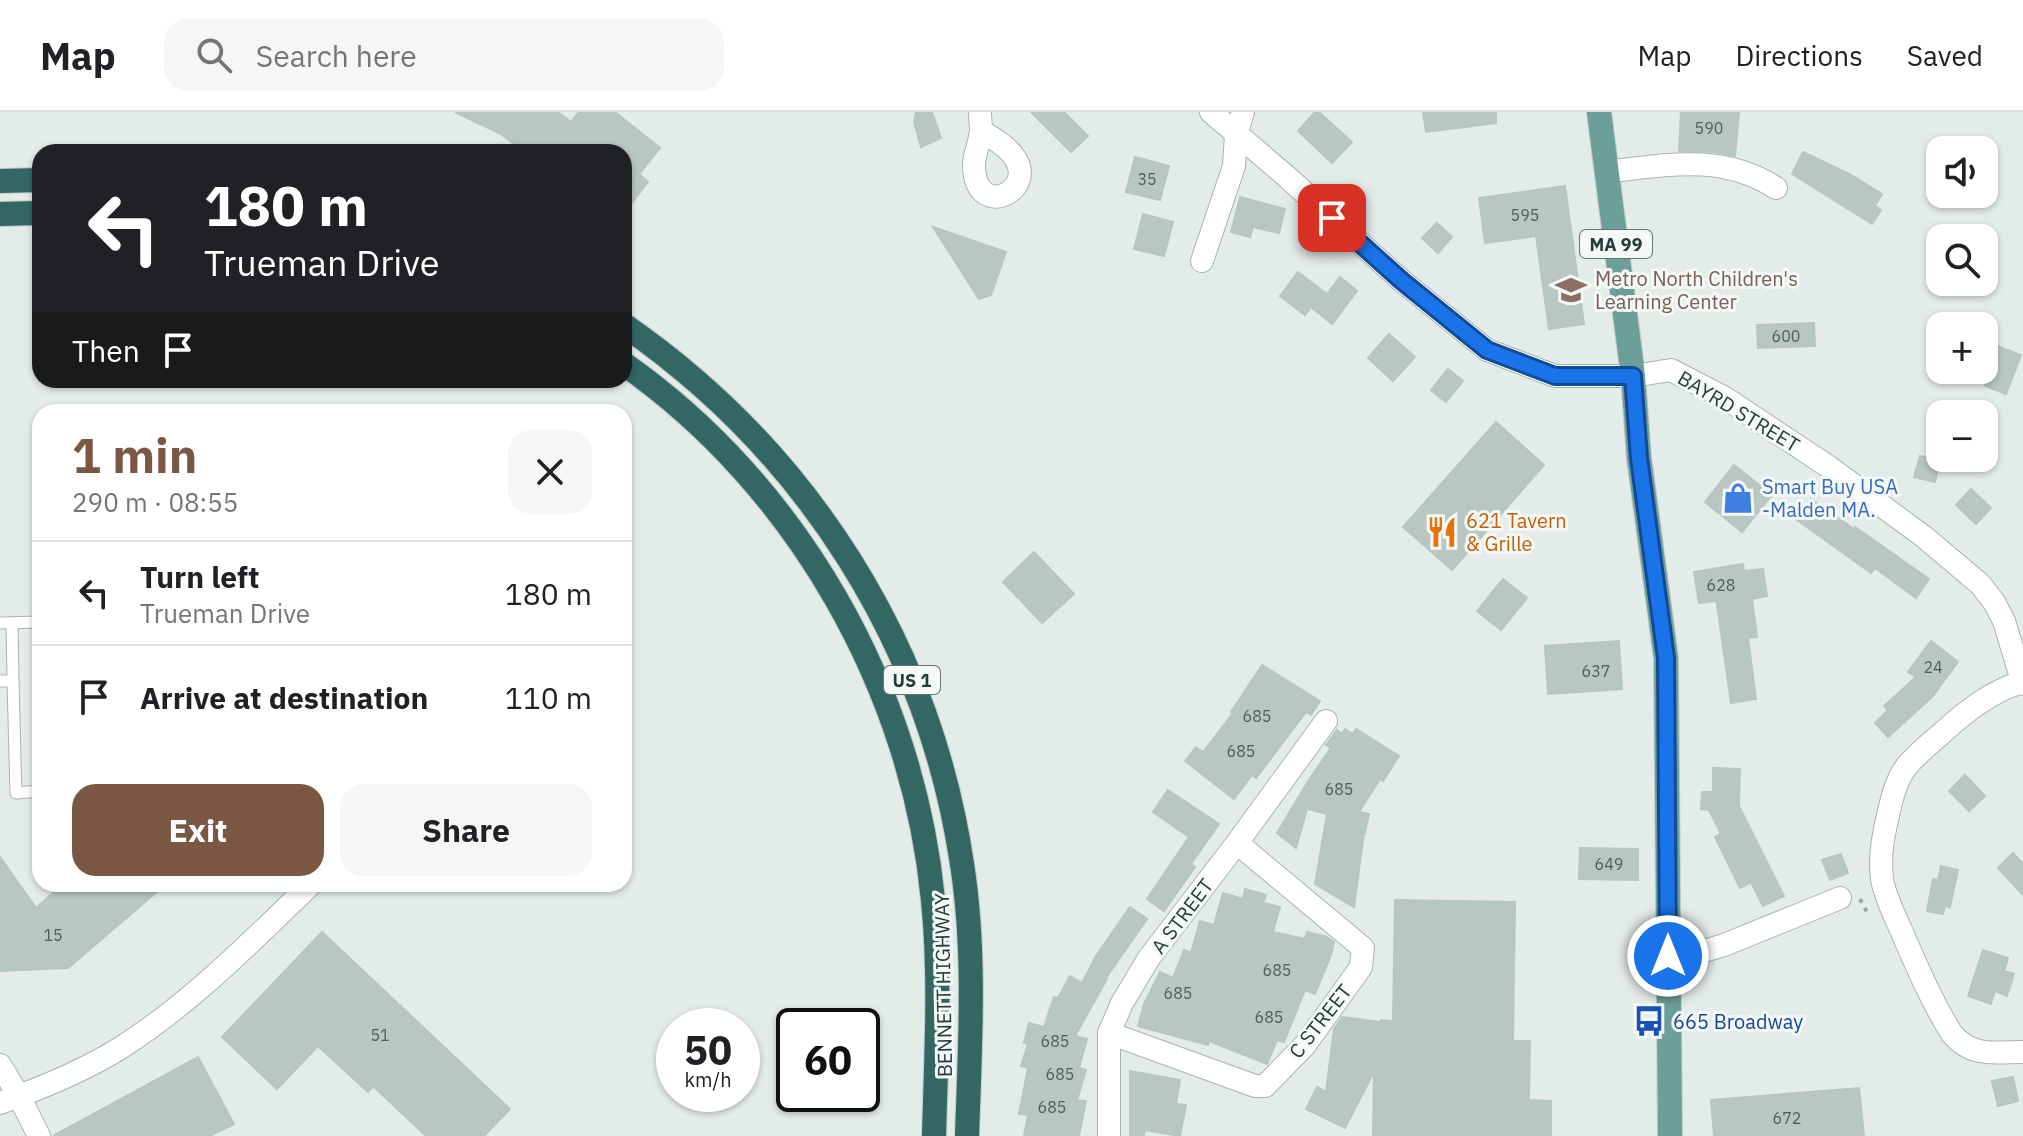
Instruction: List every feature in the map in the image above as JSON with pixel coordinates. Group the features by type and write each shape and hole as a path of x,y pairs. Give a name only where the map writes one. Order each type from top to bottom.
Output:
{"highway":[{"path":"0,181 32,180"},
{"path":"0,214 32,213"},
{"name":"BENNETT HIGHWAY","path":"632,331 708,390 790,476 858,571 911,677 937,750 963,865 970,943 967,1136"},
{"name":"BENNETT HIGHWAY","path":"632,371 693,421 773,506 838,602 874,672 901,746 921,820 933,898 937,976 934,1136"}],"main road":[{"name":"MA 99","path":"1599,112 1633,376 1639,458 1666,658 1670,1136"}],"street":[{"name":"BAYRD STREET","path":"1211,112 1402,281 1487,350 1555,376 1633,376 1671,370 1725,398 1829,467 1923,536 1980,584 2016,637 2022,683"},
{"path":"1202,261 1234,166 1236,135 1243,112"},
{"path":"1606,172 1678,163 1704,164 1723,166 1762,179 1776,188"},
{"path":"2022,683 1991,694 1974,705 1906,767 1896,785 1883,833 1881,857 1882,880 1889,902 1914,960 1952,1034 1960,1043 1980,1053 2023,1052"},
{"name":"A STREET","path":"1109,1136 1109,1033 1122,1003 1149,958 1326,721"},
{"name":"C STREET","path":"1109,1033 1255,1086 1265,1086 1305,1045 1361,967 1363,948 1237,843"},
{"path":"10,1099 90,1065 144,1032 213,978 303,892"},
{"path":"1668,956 1724,945 1840,898"},
{"path":"0,1065 10,1099 39,1136"}],"lane":[{"path":"32,622 6,623 13,681 16,793 32,792"},
{"path":"0,681 13,681"}],"building":[{"path":"455,112 558,112 571,122 579,112 615,112 660,148 639,174 648,182 632,203 632,144 514,144 501,134"},
{"path":"916,112 932,112 941,138 921,147 914,122"},
{"path":"1031,112 1064,112 1088,136 1071,152"},
{"path":"1315,112 1319,112 1352,142 1332,163 1298,131"},
{"path":"1423,112 1496,112 1496,123 1426,132"},
{"path":"1681,112 1739,112 1735,156 1679,151"},
{"path":"1803,152 1882,194 1875,206 1881,210 1872,224 1792,174"},
{"path":"1135,157 1169,166 1160,200 1126,192"},
{"path":"1565,186 1584,324 1549,329 1536,236 1485,243 1479,198"},
{"path":"1240,197 1285,209 1279,233 1253,227 1250,237 1231,232"},
{"path":"1143,214 1173,222 1164,256 1134,249"},
{"path":"1437,223 1452,237 1438,253 1422,238"},
{"path":"933,227 1006,252 991,295 979,299"},
{"path":"1298,272 1327,294 1340,277 1357,291 1332,324 1311,307 1305,315 1280,296"},
{"path":"1814,323 1815,346 1758,348 1757,325"},
{"path":"1389,334 1415,357 1393,381 1368,358"},
{"path":"1998,346 2021,355 2006,394 1985,386 1998,384"},
{"path":"1448,369 1463,381 1446,402 1431,390"},
{"path":"1496,422 1544,465 1452,570 1403,527"},
{"path":"1920,456 1926,458 1926,472 1937,472 1935,482 1914,477"},
{"name":"Smart Buy USA -Malden MA.","path":"1734,465 1772,495 1742,532 1705,502"},
{"path":"1971,489 1991,508 1976,524 1956,505"},
{"path":"1811,499 1929,579 1916,598 1875,568 1871,573 1797,520"},
{"path":"1034,552 1074,594 1042,623 1003,582"},
{"path":"1743,564 1744,571 1763,569 1767,596 1752,599 1757,637 1748,638 1756,699 1731,703 1717,604 1716,601 1699,603 1694,572"},
{"path":"1503,579 1527,598 1501,630 1477,611"},
{"path":"1619,641 1622,689 1548,694 1545,646"},
{"path":"1931,641 1958,662 1932,697 1888,737 1875,723 1888,710 1884,706 1916,677 1908,672"},
{"path":"1262,665 1320,701 1311,715 1306,712 1256,778 1252,775 1234,799 1185,761 1196,747 1203,752 1233,713"},
{"path":"1345,729 1353,734 1356,729 1399,756 1359,812 1369,814 1354,907 1315,884 1327,814 1307,809 1296,848 1277,833 1331,748 1326,745 1337,730 1342,734"},
{"path":"1713,768 1740,769 1739,806 1784,896 1763,906 1751,882 1740,888 1715,837 1721,834 1709,810 1701,809 1702,792 1713,792"},
{"path":"1965,775 1985,796 1969,811 1949,791"},
{"path":"1168,790 1219,824 1191,864 1195,867 1164,911 1147,899 1189,837 1153,812"},
{"path":"1580,848 1638,849 1638,880 1579,879"},
{"path":"2013,853 2023,864 2023,895 1998,868"},
{"path":"1841,854 1848,873 1830,880 1822,860"},
{"path":"0,857 36,908 54,892 157,892 68,968 0,971"},
{"path":"1941,866 1958,870 1950,907 1945,906 1943,914 1927,911 1933,879 1938,880"},
{"path":"1245,889 1266,895 1263,903 1280,907 1273,932 1305,939 1307,932 1334,942 1315,994 1305,990 1284,1042 1277,1040 1267,1064 1209,1041 1208,1045 1138,1026 1144,1004 1160,972 1173,978 1184,950 1191,953 1200,921 1214,925 1223,893 1243,899"},
{"path":"1395,900 1515,902 1513,1041 1530,1041 1529,1100 1551,1101 1551,1136 1373,1136 1374,1072 1345,1128 1306,1109 1317,1087 1326,1092 1334,1029 1342,1017 1393,1021"},
{"path":"1130,907 1147,919 1106,978 1075,1036 1087,1039 1079,1068 1086,1070 1077,1100 1086,1101 1079,1136 1024,1136 1028,1115 1019,1114 1028,1068 1021,1066 1028,1044 1024,1043 1029,1023 1044,1027 1054,997 1058,998 1070,976 1082,983 1096,956"},
{"path":"322,932 510,1109 484,1136 426,1136 373,1086 368,1092 318,1046 277,1089 222,1037"},
{"path":"1983,950 2008,958 2004,971 2014,974 2007,996 1995,991 1991,1004 1968,996"},
{"path":"198,1057 234,1124 210,1136 53,1136"},
{"path":"1130,1071 1180,1080 1176,1104 1186,1105 1180,1136 1145,1130 1144,1136 1130,1136"},
{"path":"2013,1077 2018,1101 1998,1106 1992,1081"},
{"path":"1859,1088 1864,1136 1714,1136 1711,1100"}],"place":[{"name":"Metro North Children's Learning Center","path":"1571,290"},
{"name":"Smart Buy USA -Malden MA.","path":"1738,498"},
{"name":"621 Tavern & Grille","path":"1442,532"},
{"name":"665 Broadway","path":"1649,1021"}],"route":[{"path":"1332,218 1402,281 1487,350 1555,376 1633,376 1639,458 1666,658 1668,956"}]}
